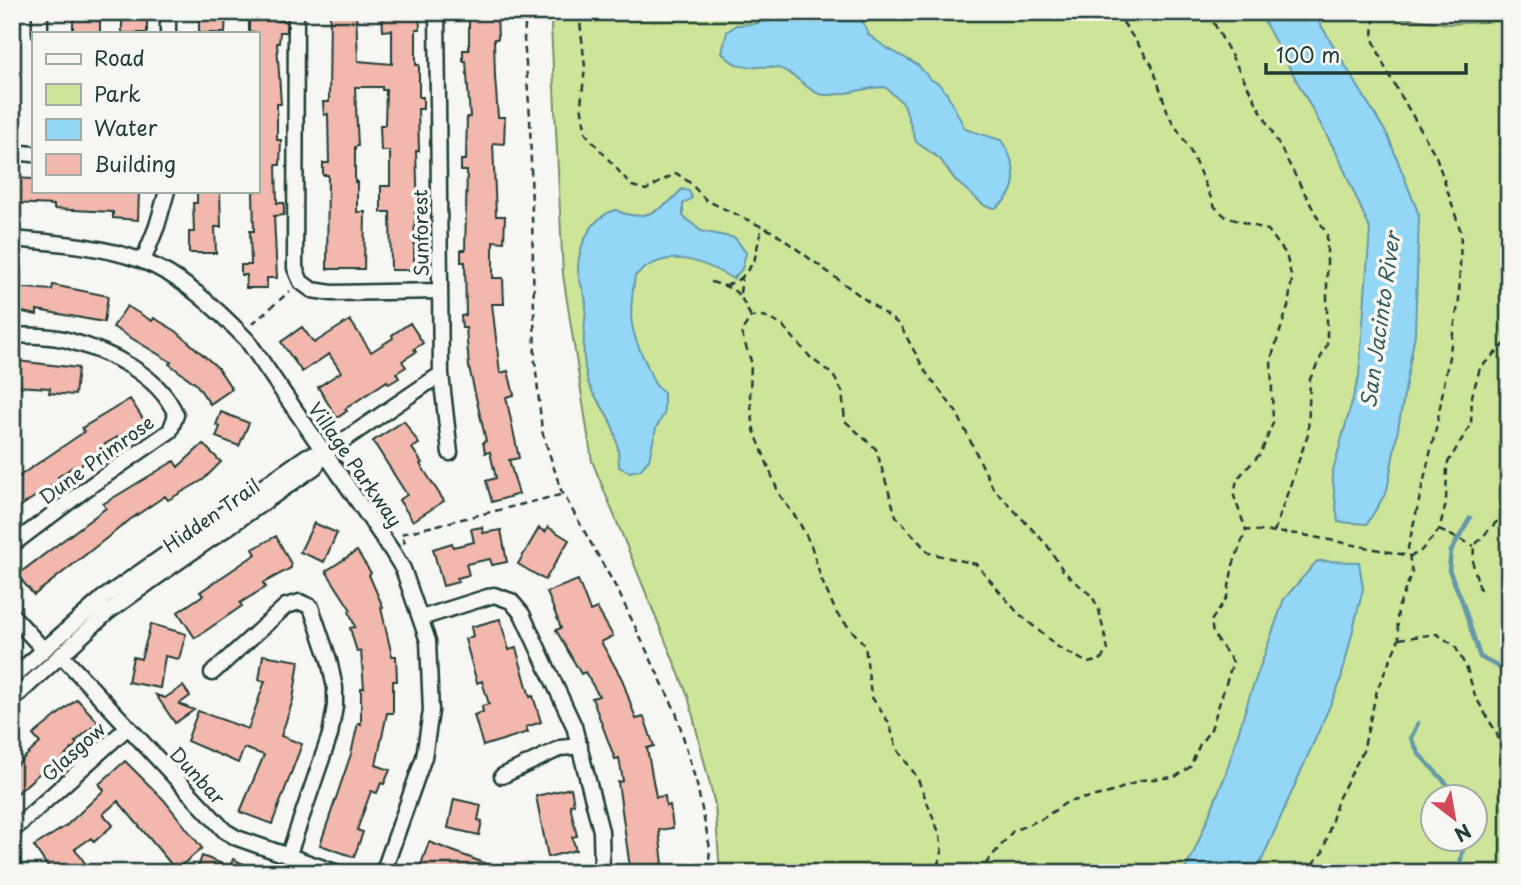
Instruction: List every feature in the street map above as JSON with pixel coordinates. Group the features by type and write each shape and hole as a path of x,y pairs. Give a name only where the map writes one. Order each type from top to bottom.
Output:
{"street":[{"path":"40,12 40,32"},
{"path":"168,12 168,32"},
{"path":"296,12 295,268 301,282 312,290 332,293 440,291"},
{"name":"Sunforest","path":"437,12 440,374 450,453"},
{"path":"12,152 32,154"},
{"path":"143,261 167,192"},
{"name":"Village Parkway","path":"12,239 67,243 143,261 199,296 221,314 247,340 403,569 428,641 432,691 427,736 417,780 383,873"},
{"name":"Dune Primrose","path":"12,335 65,339 112,356 149,379 169,399 176,415 170,431 90,486 12,545"},
{"name":"Hidden Trail","path":"12,700 108,612 315,467 325,453 440,374"},
{"path":"12,678 103,598 307,456 325,453"},
{"path":"421,618 495,595 511,601 522,614 574,726 601,831 602,873"},
{"path":"212,673 286,606 300,602 311,607 329,660 335,688 335,706 330,735 289,854"},
{"path":"12,615 43,649"},
{"name":"Dunbar","path":"61,655 225,831 237,838 338,873"},
{"name":"Glasgow","path":"12,831 128,727"},
{"path":"502,776 561,748 580,746"},
{"path":"12,867 16,873"}],"path":[{"path":"526,12 524,39 530,117 535,361 542,430 564,494 618,591 676,712 697,785 710,848 708,873"},
{"path":"579,12 585,67 581,106 586,134 632,186 646,190 676,173 724,209 775,233 900,325 925,371 957,413 993,488 1021,515 1060,563 1064,572 1092,596 1099,610 1108,650 1100,660 1088,663 1058,647 1018,612 976,564 929,553 896,516 876,449 845,421 842,391 833,375 811,358 783,326 764,316 751,317"},
{"path":"978,873 1013,831 1042,819 1068,802 1109,793 1142,780 1175,776 1190,767 1200,744 1211,729 1233,662 1213,634 1211,621 1227,597 1233,565 1246,530 1234,496 1237,479 1261,453 1273,423 1270,359 1287,307 1292,279 1286,254 1268,230 1226,217 1215,207 1189,148 1169,116 1152,65 1116,12"},
{"path":"1208,12 1327,235 1327,345 1310,379 1308,434 1274,532"},
{"path":"1304,873 1323,852 1338,799 1363,751 1377,690 1399,639 1398,608 1412,573 1408,548 1437,424 1459,300 1461,232 1436,156 1385,70 1373,39 1374,19 1382,15 1509,13"},
{"path":"726,286 742,277 754,262 762,226"},
{"path":"742,277 740,293 751,317"},
{"path":"252,324 301,282"},
{"path":"711,282 740,293"},
{"path":"751,317 741,332 751,361 750,397 754,430 779,494 811,545 837,614 865,645 871,696 889,723 897,749 917,777 940,835 943,855 933,873"},
{"path":"1246,530 1274,532 1410,556 1419,553 1439,530 1446,503 1447,464 1471,424 1472,396 1480,368 1509,340"},
{"path":"392,551 405,542 401,534 564,494"},
{"path":"1480,590 1473,564 1474,546 1502,516 1509,513"},
{"path":"1439,530 1474,546"},
{"path":"1399,639 1437,634 1455,646 1467,669 1475,696 1496,734 1509,774"}],"green space":[{"path":"554,12 1360,12 1449,24 1509,20 1509,873 720,873 715,805 688,696 592,461 563,275 551,25"}],"water":[{"path":"779,12 858,12 869,35 918,65 930,79 939,84 948,95 965,129 1001,140 1013,167 1010,194 995,208 985,206 956,181 940,159 916,142 904,104 885,87 840,94 819,94 785,70 742,66 722,53 727,32 736,25 769,20"},
{"name":"San Jacinto River","path":"1259,12 1313,12 1388,136 1419,215 1415,334 1387,491 1367,524 1338,522 1332,474 1359,376 1370,229 1339,158"},
{"path":"682,189 689,191 692,198 683,204 683,216 701,231 735,238 746,253 742,269 733,279 708,266 683,259 658,261 635,276 631,320 639,349 654,382 664,393 664,414 656,428 649,460 640,470 629,472 619,467 613,427 588,382 584,353 586,302 578,275 579,260 588,233 607,213 616,210 635,216 652,213 668,203"},
{"path":"1317,561 1359,562 1363,589 1340,683 1256,873 1183,873 1225,776 1284,599"}],"building":[{"path":"122,12 147,12 147,32 122,32"},
{"path":"199,12 226,12 225,32 199,32"},
{"path":"254,12 278,12 278,21 286,21 286,32 280,32 277,43 281,104 277,104 277,140 281,140 280,165 276,165 277,203 284,203 284,215 274,216 277,278 267,278 267,288 246,288 247,275 241,275 241,265 251,265 253,192 259,192 259,32 249,31 249,21 254,21"},
{"path":"330,12 356,12 358,61 392,64 392,30 383,31 382,12 419,12 416,65 419,65 419,97 423,97 423,109 418,109 418,211 415,211 414,260 420,260 420,270 391,270 390,212 381,212 381,186 390,186 390,151 381,151 380,125 385,125 386,90 382,90 382,87 355,87 358,146 355,147 355,182 357,212 365,212 364,269 327,269 328,175 323,175 323,163 329,163 328,114 324,115 323,102 329,102"},
{"path":"469,12 497,12 498,39 494,39 498,117 505,117 504,144 493,143 496,216 505,216 504,242 493,241 493,278 503,278 504,304 492,304 500,373 508,371 514,395 506,397 519,458 509,460 519,494 492,502 486,481 496,478 490,452 485,453 483,442 486,441 469,367 466,328 462,328 461,316 466,315 465,262 461,262 461,250 465,250 467,171 461,171 461,160 466,160 467,117 470,117 463,50 469,50"},
{"path":"73,16 100,16 100,32 73,32"},
{"path":"12,178 32,179 32,192 139,192 138,220 113,218 113,212 54,209 54,205 12,203"},
{"path":"197,192 220,192 221,227 215,227 216,253 189,253 189,232 194,232 193,203 197,203"},
{"path":"53,285 108,296 104,322 37,310 37,315 12,310 13,287 52,290"},
{"path":"127,306 176,331 218,368 232,389 210,404 196,384 169,364 171,362 113,327"},
{"path":"350,320 371,352 410,323 423,343 414,349 416,352 402,361 406,367 396,373 399,378 389,384 387,381 345,409 347,411 337,418 318,387 341,372 329,354 302,372 281,342 302,327 314,343"},
{"path":"17,361 78,368 75,395 49,393 50,388 15,386"},
{"path":"130,399 145,422 105,444 107,447 76,468 74,466 58,477 60,480 12,512 12,481 84,432 82,428"},
{"path":"221,412 249,423 239,446 216,437 220,427 216,425"},
{"path":"404,421 419,444 412,448 422,463 420,464 444,501 413,521 399,500 407,495 373,441"},
{"path":"203,444 221,462 203,480 168,500 165,496 131,519 34,595 17,575 106,508 103,504 174,461 178,467"},
{"path":"314,523 337,533 324,562 300,552"},
{"path":"482,527 483,533 501,530 507,562 492,565 490,559 466,564 469,575 457,578 458,582 443,586 433,549 452,543 453,547 474,542 471,529"},
{"path":"548,527 569,540 545,580 518,564 539,528 545,532"},
{"path":"276,536 291,568 263,583 266,587 240,603 242,606 195,638 178,612 203,595 200,592 256,554 253,549"},
{"path":"357,551 371,573 369,575 383,607 381,608 392,656 396,656 397,681 393,681 393,713 387,713 376,765 390,770 377,793 371,791 357,830 363,832 354,857 320,845 351,754 358,723 361,724 361,688 364,688 361,651 357,652 350,628 355,627 349,611 351,610 326,571"},
{"path":"578,580 590,611 597,608 613,636 601,642 622,679 636,719 644,717 654,746 647,748 656,797 665,796 666,806 670,805 673,828 659,830 663,864 630,868 618,782 623,781 619,758 615,759 592,698 599,696 585,672 581,674 556,630 561,628 547,592"},
{"path":"500,619 509,650 516,648 530,697 533,696 541,722 526,727 528,732 483,746 474,715 483,712 482,706 489,704 482,681 477,683 465,639 473,636 471,627"},
{"path":"151,624 186,634 179,659 165,656 160,688 128,682 133,657 141,659"},
{"path":"263,655 299,661 293,700 281,736 302,744 272,824 240,812 264,755 244,748 238,763 187,741 198,711 248,729 265,681 259,680"},
{"path":"183,686 190,696 179,704 194,710 175,723 156,695 165,698"},
{"path":"77,699 98,722 75,742 77,744 46,775 42,771 12,798 12,769 40,743 33,735"},
{"path":"125,761 164,800 202,848 176,870 118,801 103,814 113,825 94,842 91,838 75,849 92,873 52,873 34,846 66,826 104,790 99,784"},
{"path":"571,788 574,804 570,805 577,836 572,837 576,850 548,857 536,796"},
{"path":"454,799 481,805 479,835 448,828"},
{"path":"429,842 505,871 505,873 418,873"},
{"path":"202,856 230,867 233,859 263,873 196,873"}],"waterway":[{"path":"1470,518 1451,551 1449,570 1480,657 1508,672 1509,678"},
{"path":"1418,723 1411,738 1419,754 1447,784"},
{"path":"1458,873 1462,854"}]}
